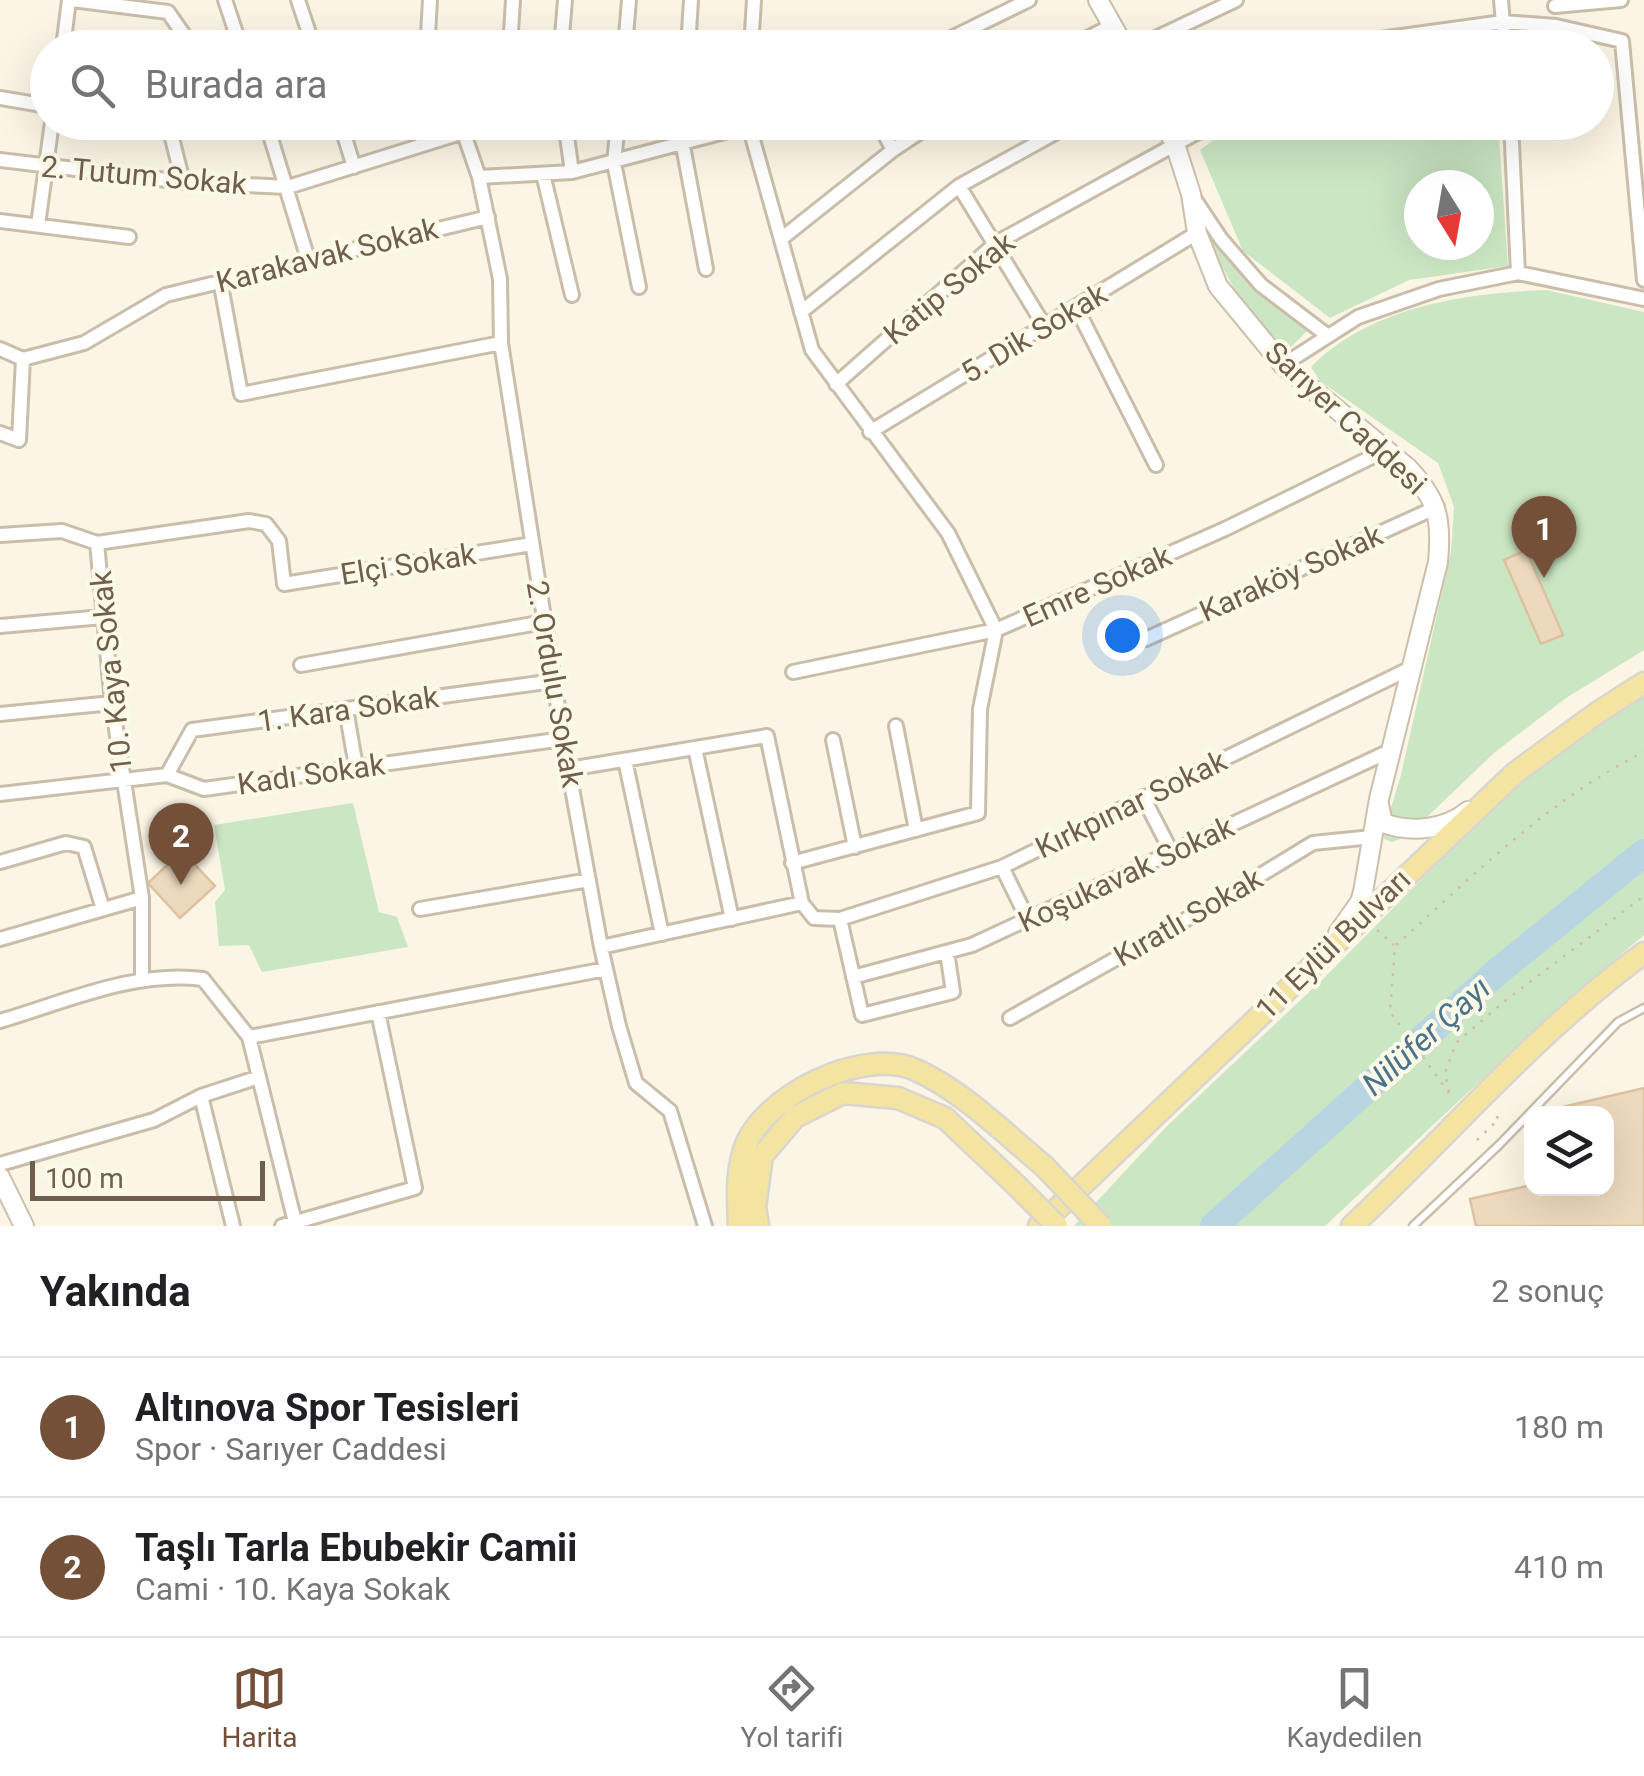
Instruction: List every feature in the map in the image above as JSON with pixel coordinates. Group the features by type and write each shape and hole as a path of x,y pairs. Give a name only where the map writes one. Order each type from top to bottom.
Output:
{"main road":[{"name":"11 Eylül Bulvarı","path":"1039,1226 1512,776 1644,683"},
{"path":"1354,1225 1522,1056 1644,953"},
{"path":"739,1226 738,1178 744,1148 760,1122 792,1094 836,1072 880,1064 912,1068 947,1087 1044,1166 1100,1226"},
{"path":"758,1226 755,1207 762,1156 795,1117 843,1093 898,1098 945,1118 1057,1226"}],"street":[{"path":"65,30 70,0 168,12 180,30"},
{"path":"225,0 235,30"},
{"path":"298,0 308,30"},
{"path":"428,30 430,0"},
{"path":"511,30 512,0"},
{"path":"562,30 565,0"},
{"path":"626,30 629,0"},
{"path":"689,30 690,0"},
{"path":"752,30 754,0"},
{"path":"968,30 1029,0"},
{"path":"1098,0 1116,30"},
{"path":"1173,30 1236,0"},
{"path":"1501,0 1504,30"},
{"path":"1556,26 1554,3 1622,0"},
{"path":"1445,30 1503,22 1574,30"},
{"path":"1103,30 1113,25"},
{"path":"1614,39 1622,41 1644,280"},
{"path":"0,98 30,103"},
{"path":"38,225 50,140"},
{"path":"173,140 184,182"},
{"path":"272,140 308,258"},
{"path":"346,140 354,167"},
{"name":"2. Tutum Sokak","path":"0,160 184,182 288,187 428,140"},
{"name":"2. Ordulu Sokak","path":"470,140 500,279 501,343 544,622 601,948 636,1082 670,1111 705,1226"},
{"path":"568,140 572,172"},
{"path":"616,140 614,163 639,288"},
{"path":"683,140 706,269"},
{"path":"479,177 572,172 701,140"},
{"path":"753,140 812,350 948,533 996,630 980,709 978,813 792,863"},
{"path":"887,140 892,150"},
{"path":"782,239 907,140"},
{"path":"801,312 960,186 1043,140"},
{"name":"Sarıyer Caddesi","path":"1173,140 1197,233 1218,286 1283,365 1426,486 1437,506 1438,562 1379,800 1368,871 1360,902 1322,954"},
{"name":"Katip Sokak","path":"836,384 996,242 1182,140"},
{"path":"1512,140 1518,272"},
{"path":"543,174 572,295"},
{"path":"960,186 1045,327"},
{"path":"1190,194 1220,238 1261,285 1328,336"},
{"name":"Karakavak Sokak","path":"23,358 84,344 166,295 488,217"},
{"path":"0,220 129,237"},
{"name":"5. Dik Sokak","path":"870,432 1197,233"},
{"path":"1283,365 1358,317 1439,289 1518,272 1644,298"},
{"path":"220,280 241,394 501,343"},
{"path":"1076,308 1156,465"},
{"path":"0,350 23,358 19,440"},
{"path":"0,432 19,440"},
{"path":"0,442 19,440"},
{"name":"Emre Sokak","path":"792,672 996,630 1225,529 1386,450"},
{"name":"Karaköy Sokak","path":"1146,639 1437,506"},
{"name":"Elçi Sokak","path":"98,543 249,522 266,524 279,542 284,584 532,544"},
{"path":"0,535 62,531 98,543"},
{"name":"10. Kaya Sokak","path":"98,543 112,703 142,898 142,979"},
{"path":"0,626 103,617"},
{"path":"300,665 544,622"},
{"name":"Kırkpınar Sokak","path":"840,919 1002,867 1412,667"},
{"name":"1. Kara Sokak","path":"167,775 192,730 554,681"},
{"path":"0,714 112,703"},
{"path":"346,710 356,768"},
{"path":"896,726 916,830"},
{"path":"569,769 767,736 802,904 814,918 840,919 862,1015 954,992 946,952"},
{"name":"Kadı Sokak","path":"0,794 167,775 204,789 564,738"},
{"path":"833,740 856,847"},
{"path":"696,748 732,919"},
{"name":"Koşukavak Sokak","path":"853,977 972,945 1392,750"},
{"path":"625,760 662,934"},
{"path":"1379,800 1383,823 1420,829 1461,817 1512,776"},
{"path":"1143,797 1172,853"},
{"name":"Kıratlı Sokak","path":"1010,1018 1313,843 1372,837"},
{"path":"0,862 66,843 84,848 103,909"},
{"path":"1002,867 1028,920"},
{"path":"420,910 589,880"},
{"path":"0,939 142,898"},
{"path":"601,948 802,904"},
{"path":"249,1037 606,968"},
{"path":"0,1021 142,979 204,979 249,1037 288,1224 415,1188 378,1012"},
{"path":"0,1164 154,1120 201,1096 259,1077"},
{"path":"201,1096 233,1226"},
{"path":"0,1177 24,1226"}],"lane":[{"path":"1413,1226 1499,1145 1618,1022 1644,1008"}],"path":[{"path":"1644,752 1602,772 1545,814 1395,946 1390,1012 1449,1094 1446,1073 1456,1042 1644,896"},
{"path":"1376,929 1395,946"},
{"path":"1476,1140 1499,1119"}],"green space":[{"path":"1491,25 1491,30 1457,30"},
{"path":"1214,140 1499,140 1508,266 1409,280 1330,318 1243,251 1200,150"},
{"path":"1212,237 1254,287 1307,331 1286,352 1235,290 1208,241"},
{"path":"1546,290 1644,312 1644,650 1566,698 1495,752 1406,837 1392,842 1384,839 1384,831 1401,775 1451,552 1454,507 1438,463 1320,381 1311,367 1361,330 1420,307 1484,295"},
{"path":"1644,696 1644,935 1552,1014 1325,1226 1074,1226 1166,1127 1324,978 1512,788 1608,717"},
{"path":"353,803 379,912 397,917 408,947 262,972 249,945 219,946 215,902 225,890 214,825"}],"building":[{"path":"1526,550 1563,635 1541,644 1504,560"},
{"path":"182,851 215,886 180,918 148,883"},
{"path":"1644,1088 1644,1226 1476,1226 1470,1199 1524,1187 1524,1196 1614,1196 1614,1106 1567,1106"}],"waterway":[{"name":"Nilüfer Çayı","path":"1214,1226 1497,972 1644,853"}],"place":[{"name":"Altınova Spor Tesisleri","path":"1544,578"},
{"name":"Taşlı Tarla Ebubekir Camii","path":"181,885"}]}
